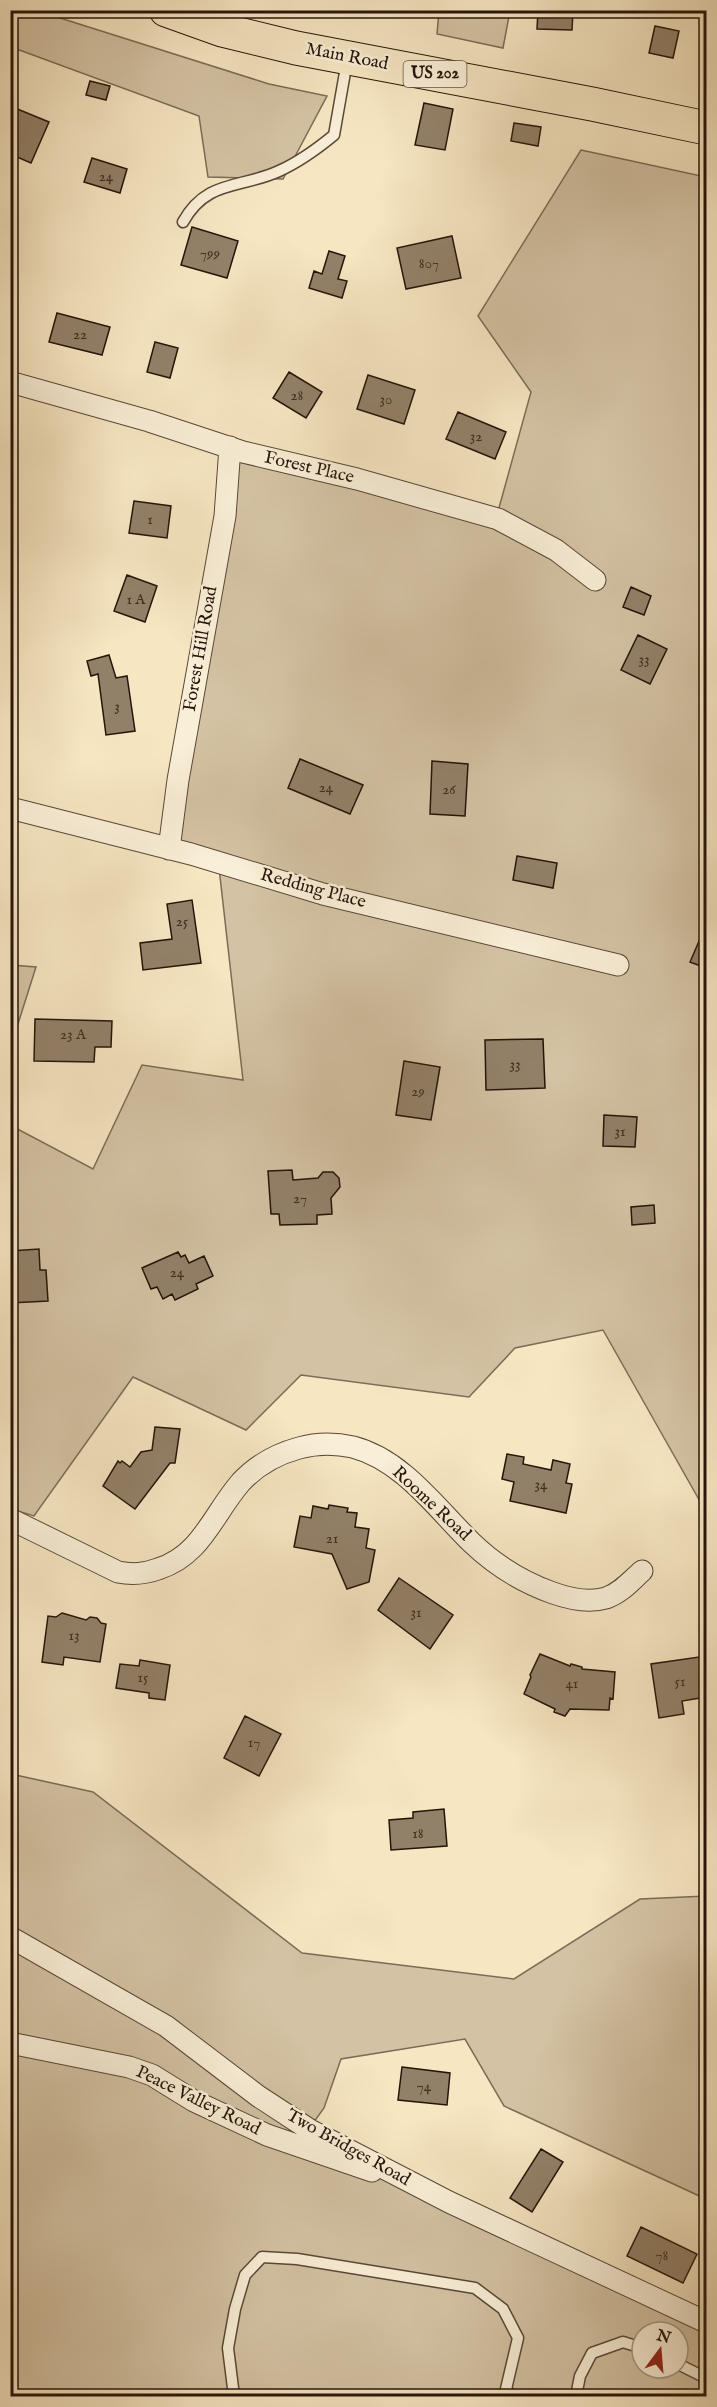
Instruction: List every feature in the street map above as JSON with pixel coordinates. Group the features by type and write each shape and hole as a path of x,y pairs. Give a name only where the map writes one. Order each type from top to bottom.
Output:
{"main road":[{"name":"Main Road","path":"166,10 222,30 706,128"}],"street":[{"name":"Forest Place","path":"10,382 149,421 230,447 357,479 498,519 556,550 595,580"},
{"name":"Forest Hill Road","path":"169,849 178,780 225,516 230,447"},
{"name":"Redding Place","path":"10,808 169,849 331,896 618,965"},
{"name":"Roome Road","path":"10,1519 118,1572 134,1575 149,1572 178,1561 200,1542 240,1484 264,1463 292,1450 312,1445 332,1444 353,1447 375,1455 392,1466 494,1562 538,1587 579,1600 608,1598 621,1590 642,1570"},
{"name":"Two Bridges Road","path":"10,1936 166,2025 241,2083 310,2130 416,2184 706,2322"},
{"name":"Peace Valley Road","path":"10,2043 129,2067 152,2074 194,2102 267,2135 340,2162 416,2184"}],"lane":[{"path":"183,222 201,198 217,190 277,172 310,154 334,135 348,57"},
{"path":"234,2397 228,2348 235,2309 244,2275 262,2257 306,2260 475,2288 503,2309 518,2338 506,2389 512,2397"},
{"path":"576,2397 580,2376 592,2353 623,2342 630,2344"},
{"path":"690,2370 706,2379"}],"shaded area":[{"path":"10,11 38,11 269,84 327,96 283,179 208,177 199,116 11,47"},
{"path":"439,11 510,11 503,48 437,34"},
{"path":"581,150 706,177 706,1512 603,1330 515,1348 469,1397 301,1375 246,1430 133,1377 34,1516 11,1509 10,1125 93,1169 142,1065 243,1080 218,859 169,844 233,446 497,515 531,392 478,316"},
{"path":"10,965 36,967 11,1046"},
{"path":"11,1774 93,1792 302,1953 514,1979 640,1899 706,1896 706,2199 504,2106 465,2039 341,2059 324,2108 311,2126 706,2314 706,2396 11,2396"}],"building":[{"path":"538,10 573,10 572,30 537,29"},
{"path":"655,26 679,31 673,58 649,53"},
{"path":"90,81 110,86 106,100 86,95"},
{"path":"424,103 453,109 445,150 415,145"},
{"path":"10,106 49,122 31,163 10,154"},
{"path":"514,123 541,127 538,146 511,141"},
{"path":"92,158 127,169 120,193 84,182"},
{"path":"192,227 238,241 227,278 181,265"},
{"path":"452,236 461,278 406,289 397,248"},
{"path":"329,251 345,256 338,279 347,281 342,298 309,288 314,271 322,274"},
{"path":"57,313 110,327 102,355 49,342"},
{"path":"155,342 178,348 170,378 147,372"},
{"path":"289,372 322,392 306,418 273,398"},
{"path":"368,375 415,390 404,424 357,409"},
{"path":"458,412 506,432 495,459 446,439"},
{"path":"134,501 171,506 167,538 129,533"},
{"path":"127,575 157,586 145,622 114,611"},
{"path":"631,587 651,596 644,615 623,607"},
{"path":"638,635 667,649 650,684 621,670"},
{"path":"109,655 116,678 127,676 135,731 106,735 98,674 91,676 87,661"},
{"path":"300,759 363,785 350,814 288,788"},
{"path":"432,761 468,764 465,816 430,814"},
{"path":"517,856 557,863 553,888 513,880"},
{"path":"192,900 201,963 143,970 140,943 172,939 167,904"},
{"path":"706,925 706,968 690,962"},
{"path":"35,1019 112,1021 111,1047 95,1047 94,1062 34,1061"},
{"path":"543,1039 545,1088 486,1090 485,1040"},
{"path":"404,1061 440,1067 431,1120 396,1115"},
{"path":"604,1115 637,1117 635,1147 603,1146"},
{"path":"292,1170 293,1180 318,1178 323,1172 333,1172 339,1178 340,1187 331,1198 332,1214 317,1215 317,1224 280,1225 279,1214 271,1214 268,1171"},
{"path":"654,1205 655,1223 632,1225 631,1207"},
{"path":"39,1249 40,1270 46,1270 48,1301 10,1303 10,1251"},
{"path":"178,1252 181,1257 185,1255 189,1263 204,1256 213,1276 196,1284 198,1289 175,1300 172,1294 163,1299 157,1287 151,1289 142,1268"},
{"path":"155,1427 180,1429 175,1463 170,1463 135,1509 103,1486 118,1461 130,1467 141,1452 152,1450"},
{"path":"507,1454 524,1457 523,1464 551,1470 553,1460 570,1464 566,1483 572,1484 566,1513 510,1501 514,1482 502,1479"},
{"path":"329,1505 348,1508 347,1512 357,1513 355,1527 369,1529 366,1548 375,1550 369,1582 347,1589 332,1554 294,1547 300,1516 311,1518 313,1506 328,1509"},
{"path":"399,1578 453,1615 430,1649 378,1610"},
{"path":"62,1613 86,1620 90,1617 97,1618 101,1623 106,1624 100,1662 64,1657 63,1665 42,1662 48,1616 56,1617"},
{"path":"540,1654 570,1666 571,1664 582,1667 582,1669 615,1672 613,1699 610,1698 609,1710 570,1709 565,1716 524,1694"},
{"path":"706,1656 706,1697 682,1701 684,1714 659,1718 651,1664"},
{"path":"140,1660 170,1665 165,1700 149,1698 149,1693 116,1688 120,1664 139,1666"},
{"path":"245,1716 281,1734 259,1776 224,1758"},
{"path":"444,1809 447,1846 391,1850 389,1820 413,1818 413,1812"},
{"path":"402,2067 450,2073 447,2105 398,2100"},
{"path":"541,2149 563,2162 532,2212 510,2198"},
{"path":"641,2227 697,2254 683,2283 627,2256"}]}
